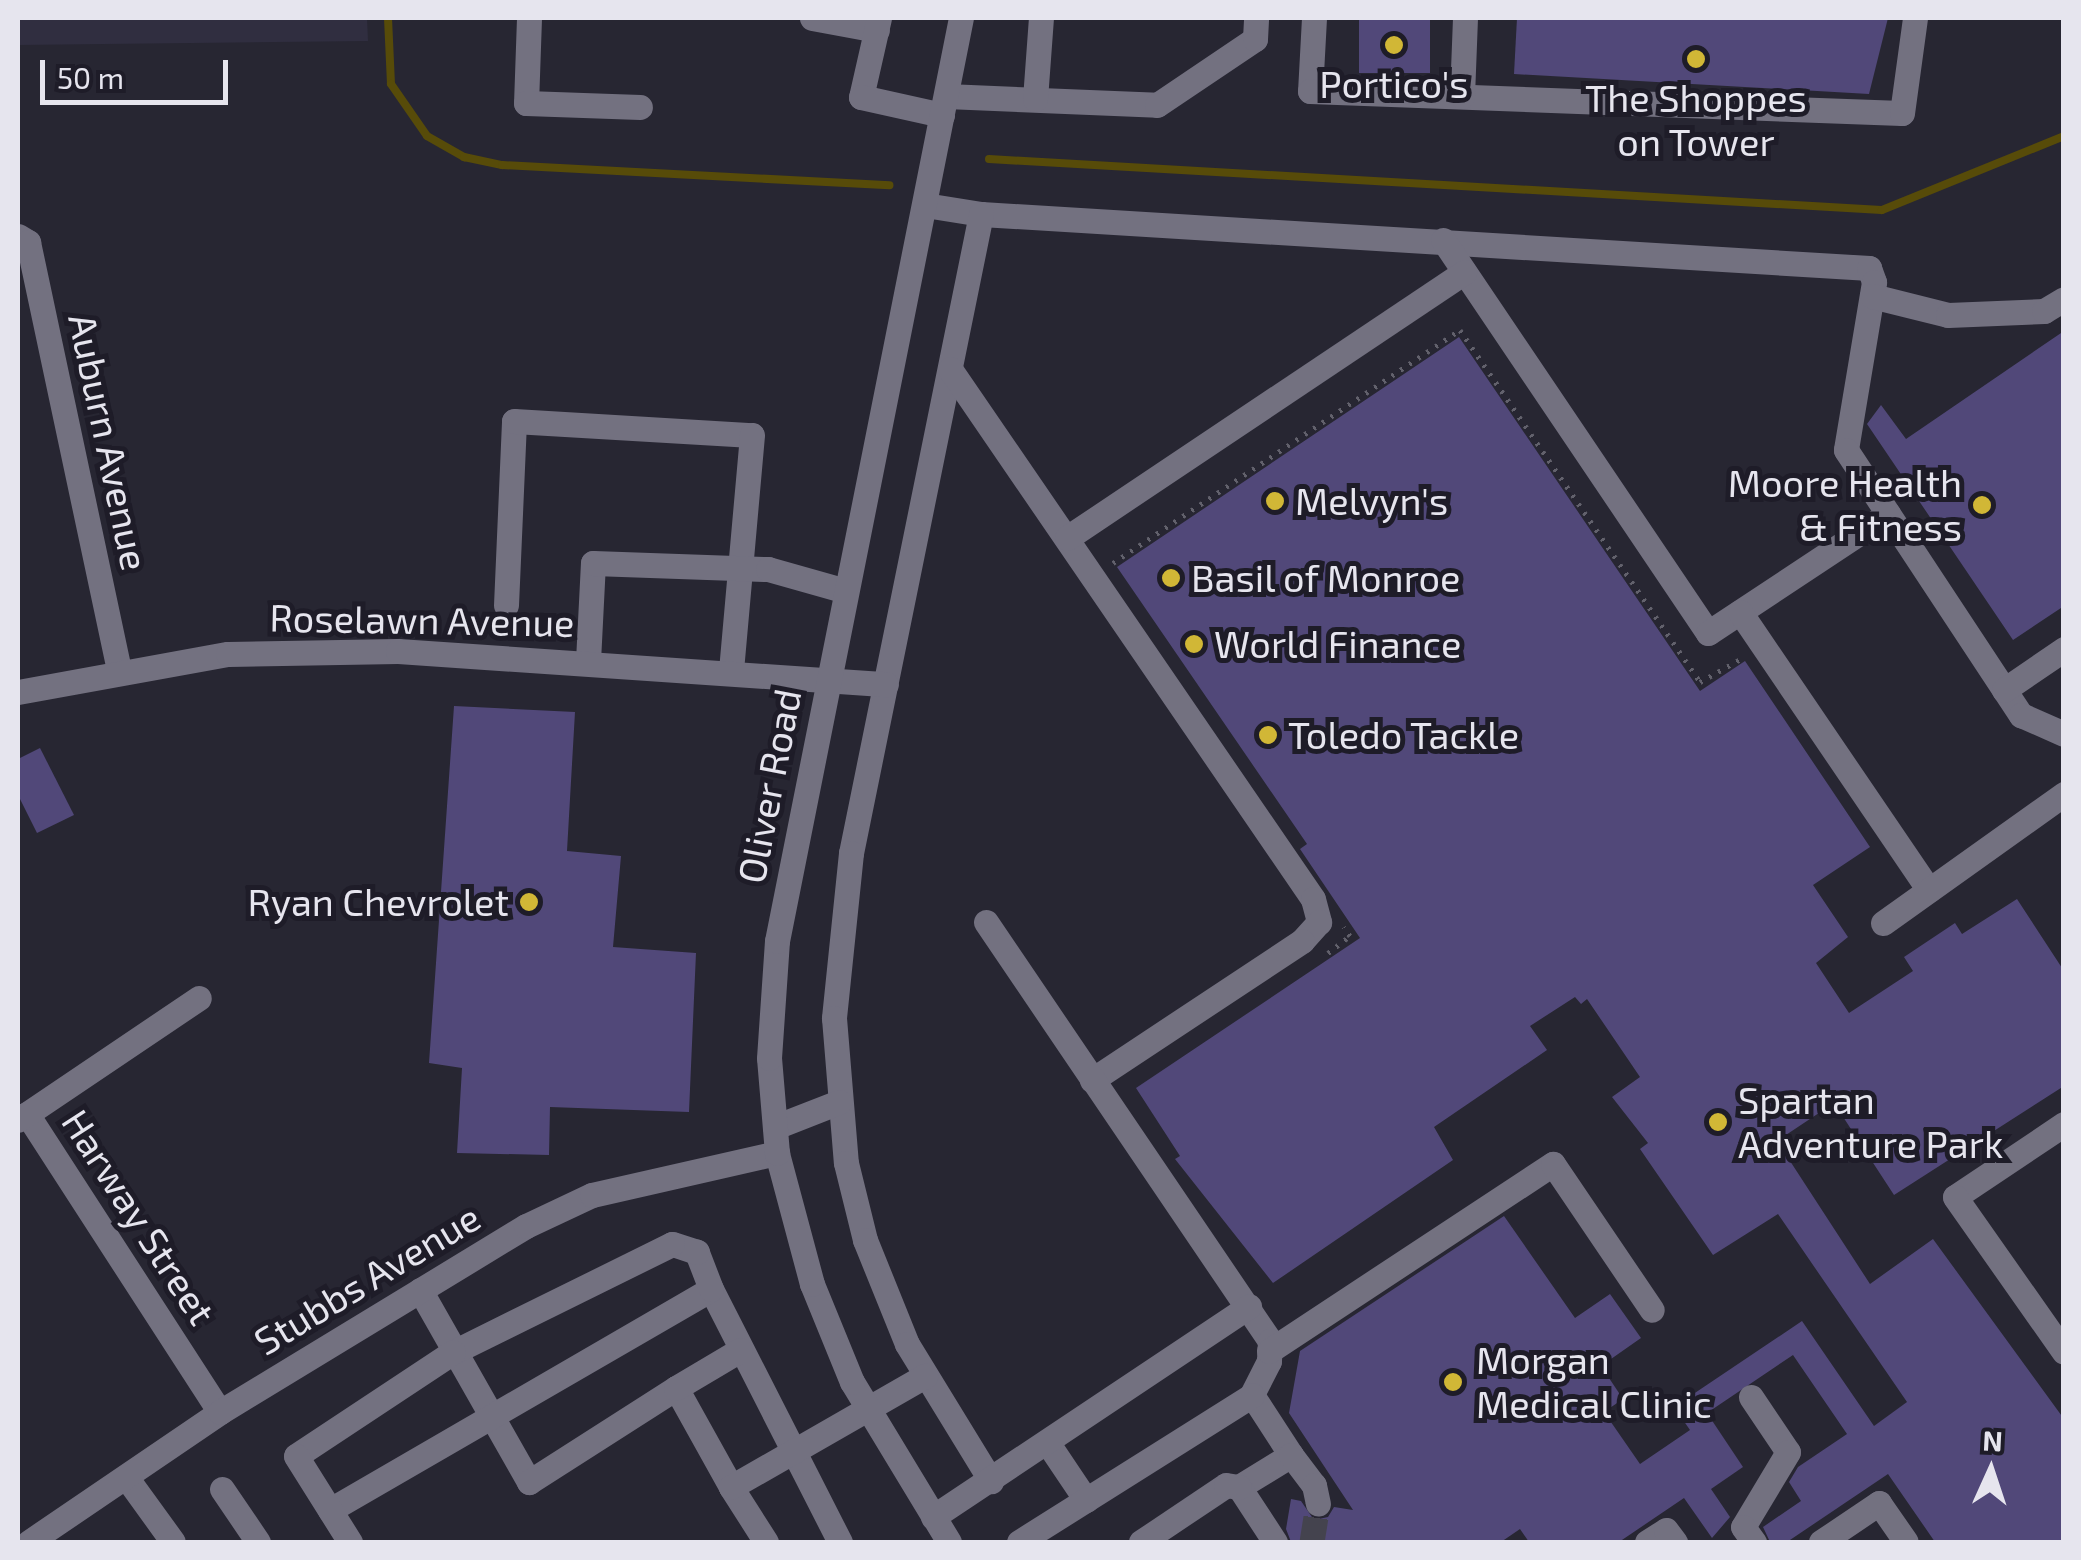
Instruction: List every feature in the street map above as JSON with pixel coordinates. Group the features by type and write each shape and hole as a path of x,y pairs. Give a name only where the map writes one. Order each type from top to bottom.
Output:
{"street":[{"path":"529,18 526,103 640,107"},
{"path":"812,18 878,24 861,97 944,106 1036,100 1157,104 1256,40 1256,18"},
{"name":"Oliver Road","path":"949,1542 868,1408 812,1284 776,1140 769,1058 777,940 961,18"},
{"path":"1036,100 1041,18"},
{"path":"1314,18 1310,91 1902,113 1916,18"},
{"path":"1462,96 1465,18"},
{"path":"925,205 981,214 1855,263 1870,268 1872,296 1846,450 2020,715 2064,734"},
{"path":"981,214 838,937 840,1102 865,1240 925,1376 991,1481"},
{"name":"Auburn Avenue","path":"18,236 28,242 119,669"},
{"path":"1443,240 1708,633 1888,514"},
{"path":"1067,538 1464,272"},
{"path":"1872,296 1948,314 2044,311 2064,299"},
{"path":"950,369 1313,899 1320,922 1302,941 1092,1080"},
{"path":"506,605 514,421 752,434 731,671"},
{"path":"588,661 593,563 768,568 846,591"},
{"path":"1740,612 1929,890"},
{"name":"Roselawn Avenue","path":"18,692 119,669 228,654 379,651 588,661 886,684"},
{"path":"2004,690 2059,661"},
{"path":"1884,923 2064,794"},
{"path":"986,922 1249,1306 1270,1351"},
{"path":"22,1117 199,998"},
{"name":"Stubbs Avenue","path":"30,1542 220,1412 420,1290 592,1195 776,1140 840,1102"},
{"name":"Harway Street","path":"22,1117 220,1412"},
{"path":"2064,1124 1955,1197 2064,1352"},
{"path":"1034,1539 1086,1500 1252,1395 1270,1351 1553,1164 1652,1310"},
{"path":"350,1542 296,1456 453,1352 672,1244 697,1252 790,1452 840,1542"},
{"path":"330,1510 711,1289"},
{"path":"420,1290 529,1482 740,1350"},
{"path":"933,1517 1249,1306"},
{"path":"731,1487 925,1376"},
{"path":"676,1388 766,1542"},
{"path":"1252,1395 1314,1485 1318,1504"},
{"path":"1752,1396 1788,1452 1743,1527 1754,1542"},
{"path":"1047,1442 1086,1500"},
{"path":"1239,1488 1291,1455"},
{"path":"126,1476 173,1542"},
{"path":"1141,1542 1226,1485 1239,1488 1275,1542"},
{"path":"222,1489 258,1542"},
{"path":"1820,1542 1879,1503 1906,1542"},
{"path":"1647,1542 1666,1530 1674,1542"}],"path":[{"path":"1104,569 1460,330 1700,682 1745,657 1755,672"},
{"path":"1315,962 1350,936 1341,923"}],"shaded area":[{"path":"18,18 367,18 368,41 18,45"}],"building":[{"name":"Portico's","path":"1359,18 1430,18 1430,73 1359,73"},
{"name":"The Shoppes on Tower","path":"1517,18 1888,18 1869,94 1514,74"},
{"path":"2064,331 2064,606 2013,640 1867,424 1881,405 1906,439"},
{"path":"1459,337 1700,691 1745,661 1870,847 1813,885 1848,937 1816,963 1849,1013 1913,971 1904,957 1955,923 1962,934 2017,899 2064,971 2064,1086 1894,1195 1834,1103 1777,1141 1870,1284 1933,1239 2064,1419 2064,1542 1935,1542 1888,1474 1787,1542 1770,1542 1763,1527 1801,1501 1789,1482 1798,1467 1847,1434 1793,1355 1707,1413 1743,1467 1711,1489 1730,1517 1712,1538 1684,1498 1619,1542 1529,1542 1520,1529 1501,1542 1291,1542 1286,1529 1291,1499 1301,1501 1314,1520 1328,1517 1334,1507 1353,1510 1289,1413 1300,1351 1504,1216 1575,1318 1610,1294 1641,1338 1601,1366 1623,1399 1604,1412 1640,1464 1690,1430 1674,1407 1802,1321 1874,1426 1907,1402 1778,1214 1713,1255 1640,1149 1648,1143 1612,1097 1640,1077 1587,999 1581,1004 1575,997 1530,1026 1547,1050 1434,1127 1453,1160 1273,1283 1175,1159 1180,1156 1136,1088 1360,938 1300,849 1307,844 1117,567"},
{"name":"Ryan Chevrolet","path":"454,706 575,712 567,851 621,856 613,947 696,953 689,1112 550,1107 549,1155 457,1153 462,1068 429,1063"},
{"path":"40,748 74,815 37,833 18,795 18,759"}],"waterway":[{"path":"388,18 391,84 427,136 464,157 502,165 889,185"},
{"path":"989,159 1882,210 2064,136"}],"tunnel":[{"path":"1312,1542 1318,1504"}],"place":[{"name":"Portico's","path":"1394,45"},
{"name":"The Shoppes on Tower","path":"1696,59"},
{"name":"Melvyn's","path":"1275,501"},
{"name":"Moore Health & Fitness","path":"1982,505"},
{"name":"Basil of Monroe","path":"1171,578"},
{"name":"World Finance","path":"1194,644"},
{"name":"Toledo Tackle","path":"1268,735"},
{"name":"Ryan Chevrolet","path":"529,902"},
{"name":"Spartan Adventure Park","path":"1718,1122"},
{"name":"Morgan Medical Clinic","path":"1453,1382"}]}
